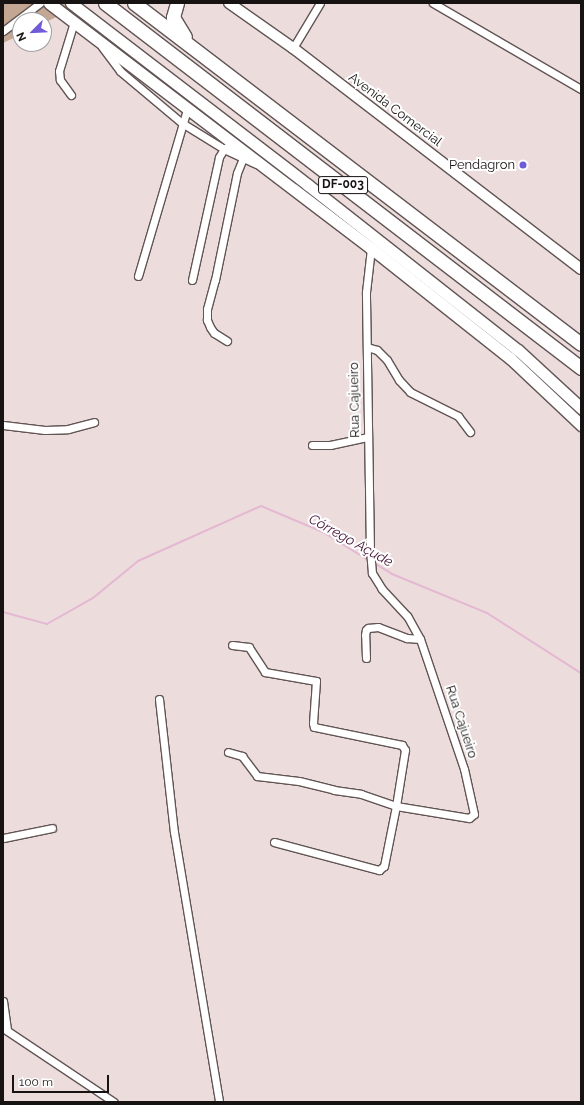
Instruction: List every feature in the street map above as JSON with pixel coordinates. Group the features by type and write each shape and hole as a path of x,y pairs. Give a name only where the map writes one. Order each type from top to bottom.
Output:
{"highway":[{"name":"DF-003","path":"106,3 581,368"},
{"name":"DF-003","path":"134,3 581,344"},
{"path":"177,3 172,17 178,28 196,50"}],"main road":[{"path":"49,3 187,109 228,146 267,169 371,248 510,358 581,425"},
{"path":"71,3 308,185 511,345 581,408"}],"street":[{"path":"3,31 40,3"},
{"name":"Avenida Comercial","path":"229,3 293,48 581,269"},
{"path":"293,48 320,3"},
{"path":"433,3 581,89"},
{"path":"71,95 60,80 59,71 74,22"},
{"path":"96,39 120,71 182,123 228,146 219,157 192,280"},
{"path":"138,276 187,109"},
{"path":"227,341 214,333 210,327 207,320 207,309 215,280 237,173 244,156"},
{"name":"Rua Cajueiro","path":"371,248 367,274 367,347 370,552 372,573 382,589 407,616 420,639 464,769 474,814 469,818 396,806"},
{"path":"367,347 377,350 387,360 398,380 410,392 458,416 470,432"},
{"path":"3,426 45,430 68,429 94,422"},
{"path":"312,445 330,445 368,438"},
{"path":"366,658 365,635 368,628 378,627 407,638 420,639"},
{"path":"232,645 249,647 265,672 316,681 314,727 405,747 396,806 384,866 382,869 379,870 274,842"},
{"path":"159,699 174,832 219,1102"},
{"path":"228,752 242,756 257,776 299,781 334,790 361,794 396,806"},
{"path":"3,838 52,828"},
{"path":"3,1001 5,1029 114,1102"}],"shaded area":[{"path":"3,3 85,3 52,19 52,12 12,12 12,39 3,43"}],"waterway":[{"name":"Córrego Açude","path":"3,612 47,624 93,598 138,561 261,506 323,532 368,560"},
{"name":"Córrego Açude","path":"374,563 392,574 487,613 581,673"}],"place":[{"name":"Pendagron","path":"523,165"}]}
